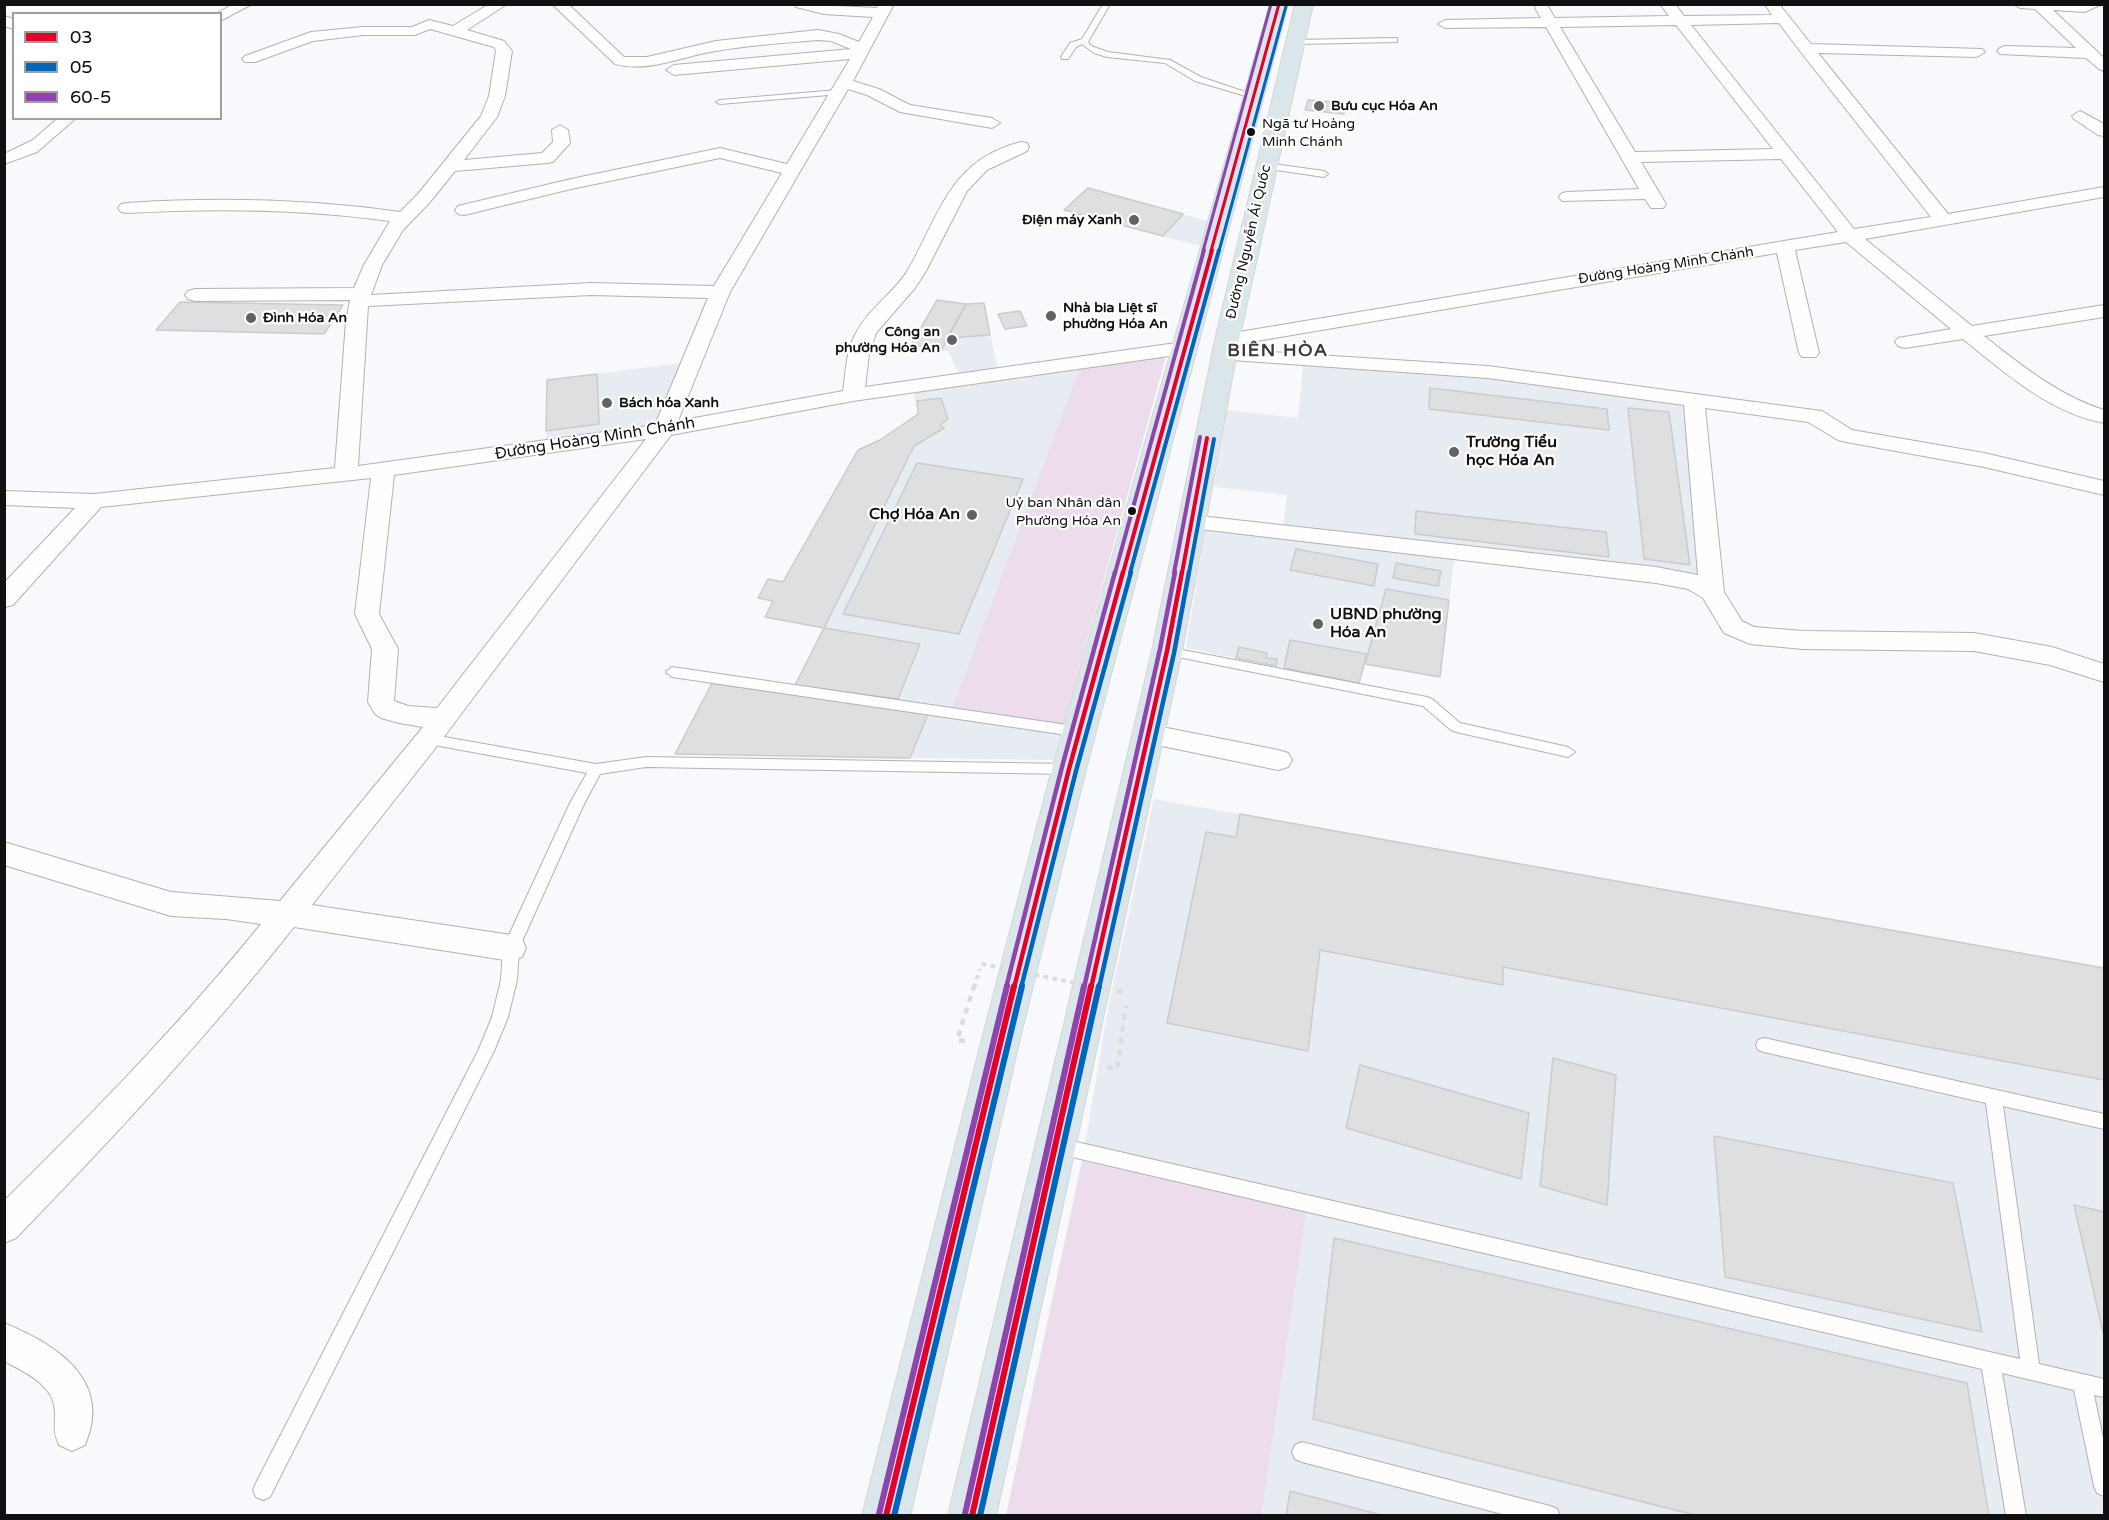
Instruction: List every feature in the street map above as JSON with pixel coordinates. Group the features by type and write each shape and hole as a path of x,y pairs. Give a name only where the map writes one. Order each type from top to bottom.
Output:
{"main road":[{"name":"Đường Nguyễn Ái Quốc","path":"886,1515 996,1058 1069,769 1081,732 1183,348 1256,97 1280,4"},
{"name":"Đường Nguyễn Ái Quốc","path":"972,1515 1167,651 1225,347 1304,4"},
{"path":"1183,348 1225,347"}],"street":[{"path":"222,16 245,4"},
{"path":"454,32 500,4"},
{"path":"560,4 620,61 647,62 716,46 818,35 834,37 862,51"},
{"path":"4,1226 114,1114 235,979 289,914 428,739 664,430 720,292 841,88 884,9 824,10 801,4"},
{"path":"1539,4 1654,199 1569,197"},
{"path":"1667,4 1850,236 2021,376 2079,409 2104,417"},
{"path":"1771,4 1944,221"},
{"path":"2019,4 2085,8 2096,4"},
{"path":"2040,6 2104,66"},
{"path":"1445,24 1782,19"},
{"path":"250,59 311,37 363,31 410,31 429,24 499,44 504,51 497,96 489,117 424,198 395,227 373,265 360,297 346,474"},
{"path":"1805,48 1977,52"},
{"path":"637,74 862,51"},
{"path":"2005,51 2090,53"},
{"path":"841,88 873,92 906,108 992,123"},
{"path":"2080,116 2104,131"},
{"path":"4,159 34,149 66,120"},
{"path":"449,166 547,158 562,143 560,130"},
{"path":"853,396 862,340 873,322 908,284 922,263 953,197 970,176 986,164 1021,147"},
{"path":"464,210 571,184 720,153 792,170"},
{"path":"1629,157 1785,154"},
{"name":"Đường Hoàng Minh Chánh","path":"1225,347 1785,246 1944,221 2104,192"},
{"path":"127,208 259,203 351,209 404,218"},
{"path":"1785,246 1809,353"},
{"path":"195,295 360,297 591,289 720,292"},
{"path":"1905,342 2104,311"},
{"path":"1225,347 1488,372 1814,416 1846,435 1984,460 2104,488"},
{"name":"Đường Hoàng Minh Chánh","path":"4,498 94,501 383,470 664,430 853,396 1183,348"},
{"path":"1694,399 1712,592 1733,627 1750,635 1803,640 1974,642 2052,656 2104,673"},
{"path":"383,470 376,550 367,614 385,649 381,702 387,710 397,714 444,718"},
{"path":"4,599 94,501"},
{"path":"1191,522 1656,575 1695,582 1712,592"},
{"path":"1147,734 1278,760"},
{"path":"4,854 171,904 289,914 511,948"},
{"path":"4,1341 55,1371 71,1388 75,1413 72,1432"}],"lane":[{"path":"1107,4 1086,40 1086,46 1091,51 1165,61 1175,64 1196,78 1256,97"},
{"path":"1065,57 1073,45 1086,40"},
{"path":"1296,42 1394,40"},
{"path":"720,102 841,88"},
{"path":"1266,166 1324,174"},
{"path":"1167,651 1427,702 1456,727 1568,752"},
{"path":"672,672 1081,732"},
{"path":"428,739 596,769 646,762 1069,769"},
{"path":"263,1490 486,1052 500,1017 509,980 511,948 577,803 596,769"},
{"path":"1764,1045 2104,1121"},
{"path":"1993,1097 2031,1370"},
{"path":"1057,1146 2104,1388"},
{"path":"1990,1360 2016,1515"},
{"path":"2082,1383 2104,1486"},
{"path":"1302,1452 1550,1515"}],"path":[{"path":"957,1040 982,964 1127,993 1117,1069"}],"shaded area":[{"name":"Điện máy Xanh","path":"1088,188 1208,221 1200,246 1064,210"},
{"name":"Công an phường Hóa An","path":"937,300 966,304 984,303 998,370 960,375 948,351 907,352"},
{"name":"Chợ Hóa An","path":"1166,356 1053,760 675,754 712,683 790,694 824,628 765,617 773,601 758,598 768,579 783,581 858,450 880,440 918,414 914,392"},
{"path":"1166,356 1064,724 953,707 1080,368"},
{"name":"Bách hóa Xanh","path":"682,363 657,426 546,442 547,380"},
{"name":"Trường Tiểu học Hóa An","path":"1303,366 1488,377 1685,404 1700,576 1283,528 1287,495 1214,487 1227,410 1298,418"},
{"name":"UBND phường Hóa An","path":"1205,530 1454,559 1440,677 1365,664 1359,683 1186,648"},
{"path":"1154,799 2104,968 2104,1515 1006,1516 1082,1161 1109,1004"},
{"path":"1082,1161 1306,1212 1261,1515 1006,1515"}],"building":[{"name":"Bưu cục Hóa An","path":"1308,100 1346,103 1344,114 1305,110"},
{"name":"Điện máy Xanh","path":"1088,188 1183,214 1163,236 1064,210"},
{"path":"937,300 966,304 942,349 911,345"},
{"name":"Đình Hóa An","path":"180,302 343,305 324,334 156,330"},
{"path":"984,303 990,335 947,338 966,304"},
{"path":"1020,311 1027,326 1005,329 998,314"},
{"path":"597,374 599,424 546,431 547,380"},
{"path":"1430,388 1607,409 1609,430 1429,409"},
{"path":"941,398 948,419 940,425 944,428 914,446 824,628 765,617 773,601 758,598 768,579 783,582 858,450 880,440 918,414 917,401"},
{"path":"1628,408 1669,412 1690,565 1644,559"},
{"path":"917,463 1023,479 959,634 843,614"},
{"path":"1416,511 1606,532 1609,557 1415,534"},
{"path":"1296,549 1378,564 1374,586 1290,570"},
{"path":"1396,563 1441,571 1438,586 1393,578"},
{"path":"1386,589 1449,600 1440,677 1365,664"},
{"path":"824,628 920,644 898,699 795,685"},
{"path":"1290,640 1367,654 1359,683 1284,668"},
{"path":"1239,647 1267,653 1266,658 1277,659 1276,666 1236,658"},
{"path":"712,683 928,714 910,758 675,754"},
{"path":"1240,814 2104,968 2104,1080 1503,967 1503,985 1320,950 1308,1051 1167,1023 1206,832 1236,837"},
{"path":"1553,1058 1616,1075 1607,1205 1540,1186"},
{"path":"1360,1065 1529,1113 1521,1179 1346,1128"},
{"path":"1714,1136 1953,1183 1982,1332 1725,1277"},
{"path":"2074,1205 2104,1212 2104,1337"},
{"path":"1334,1238 1967,1383 1989,1516 1699,1516 1313,1419"},
{"path":"1290,1491 1385,1516 1286,1516"}],"transit line":[{"name":"60-5","path":"879,1514 992,1045 1062,767 1271,4"},
{"name":"03","path":"886,1516 999,1047 1069,769 1279,4"},
{"name":"05","path":"894,1516 1006,1049 1076,771 1286,6"},
{"name":"60-5","path":"965,1514 1160,649 1200,437"},
{"name":"03","path":"972,1516 1167,651 1207,438"},
{"name":"05","path":"980,1516 1174,653 1214,439"}],"place":[{"name":"Bưu cục Hóa An","path":"1319,106"},
{"name":"Ngã tư Hoàng Minh Chánh","path":"1251,132"},
{"name":"Điện máy Xanh","path":"1134,220"},
{"name":"Nhà bia Liệt sĩ phường Hóa An","path":"1051,316"},
{"name":"Đình Hóa An","path":"251,318"},
{"name":"Công an phường Hóa An","path":"952,340"},
{"name":"Bách hóa Xanh","path":"607,403"},
{"name":"Trường Tiểu học Hóa An","path":"1454,452"},
{"name":"Uỷ ban Nhân dân Phường Hóa An","path":"1132,511"},
{"name":"Chợ Hóa An","path":"972,515"},
{"name":"UBND phường Hóa An","path":"1318,624"}],"district":[{"name":"BIÊN HÒA","path":"1278,351"}]}
